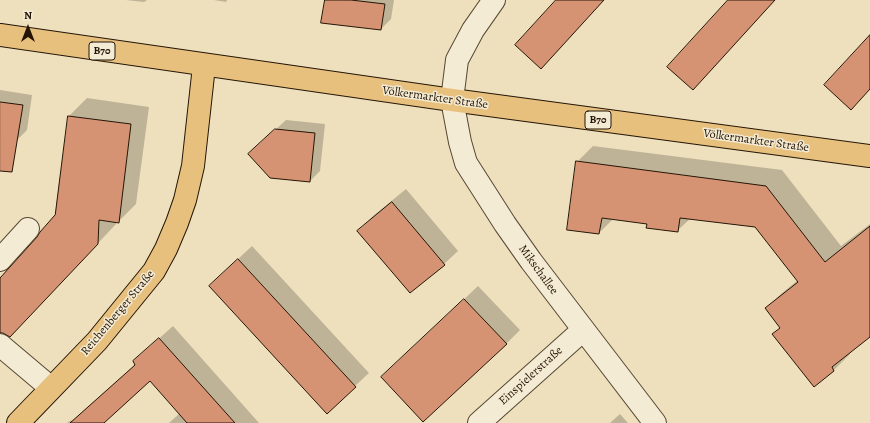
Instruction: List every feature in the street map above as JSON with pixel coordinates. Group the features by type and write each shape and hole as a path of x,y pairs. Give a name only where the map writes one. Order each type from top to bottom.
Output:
{"main road":[{"name":"Völkermarkter Straße","path":"0,35 204,66 870,156"},
{"name":"Reichenberger Straße","path":"18,423 97,341 154,271 166,248 185,200 193,166 204,66"}],"street":[{"name":"Mikschallee","path":"494,0 473,30 458,60 452,100 460,142 466,163 505,224 531,261 655,423"},
{"path":"0,260 28,229"},
{"name":"Einspielerstraße","path":"479,423 583,330"},
{"path":"0,345 51,388"}],"building":[{"path":"325,0 351,0 385,4 381,30 321,23"},
{"path":"556,0 604,0 541,69 515,45"},
{"path":"728,0 775,0 693,90 667,67"},
{"path":"870,35 870,89 851,110 824,85"},
{"path":"0,102 23,105 12,172 0,171"},
{"path":"68,116 131,124 119,223 99,220 98,244 10,337 0,333 0,278 55,215"},
{"path":"275,129 315,133 310,182 270,178 248,154"},
{"path":"576,161 766,186 825,262 870,226 870,337 832,367 834,371 814,387 772,334 780,328 765,308 798,282 755,227 680,218 678,232 646,228 647,224 602,218 599,234 567,230"},
{"path":"392,202 445,265 410,293 357,231"},
{"path":"238,259 356,387 327,414 209,286"},
{"path":"464,299 507,344 423,422 381,377"},
{"path":"159,338 235,423 187,423 150,381 104,423 70,423 135,365 133,361"}]}
